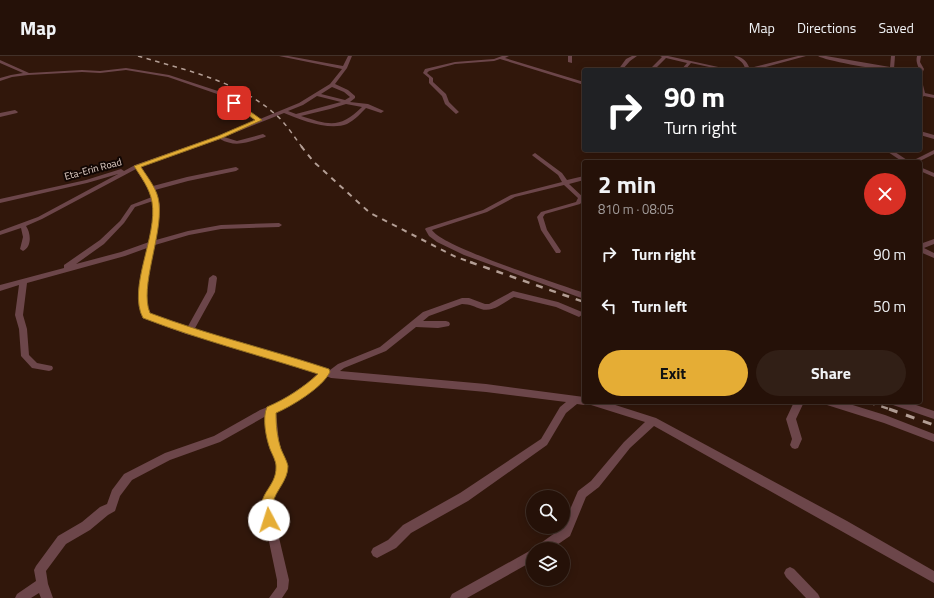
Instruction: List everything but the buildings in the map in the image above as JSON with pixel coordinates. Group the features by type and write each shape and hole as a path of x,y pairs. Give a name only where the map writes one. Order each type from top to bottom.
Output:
{"street":[{"path":"281,56 345,68"},
{"name":"Eta-Erin Road","path":"0,201 87,181 137,166 220,137 284,111 319,95 332,85 345,68 350,56"},
{"path":"493,56 582,83"},
{"path":"456,112 447,103 444,95 431,82 431,78 425,73 427,70 455,63 494,60 507,56"},
{"path":"570,56 570,62"},
{"path":"622,68 628,60 635,56"},
{"path":"653,68 664,56 712,68"},
{"path":"736,56 745,62 744,68"},
{"path":"756,68 804,56"},
{"path":"820,56 886,68"},
{"path":"892,68 893,56"},
{"path":"919,56 918,62 921,68"},
{"path":"0,61 28,74"},
{"path":"686,68 690,62"},
{"path":"0,80 11,76 28,74 82,71 100,72 126,69 169,76 222,94 259,120"},
{"path":"294,116 314,112 345,102 353,97 346,91 332,85"},
{"path":"319,95 345,102 366,105 381,111"},
{"path":"922,96 934,97"},
{"path":"284,111 294,116 330,124 342,124 350,120 366,105"},
{"path":"0,115 15,112"},
{"path":"922,134 934,137"},
{"path":"220,137 230,143 238,143 263,136"},
{"path":"891,152 904,160"},
{"path":"917,160 934,152"},
{"path":"535,155 560,174 566,183 582,199"},
{"path":"0,232 40,218 137,166 151,189 155,200 155,225 143,290 142,306 146,316 189,332 240,345 328,373 486,388 555,396 579,401"},
{"path":"151,189 187,179 236,169"},
{"path":"922,170 934,175"},
{"path":"582,179 513,196 485,210 428,228 431,234 439,240 466,253 582,295"},
{"path":"62,272 102,242 122,222 133,206 155,200"},
{"path":"558,251 544,230 540,217 542,212 578,203 582,201"},
{"path":"22,225 27,231 28,236 23,249"},
{"path":"0,288 123,254 152,243 221,227 279,225"},
{"path":"922,247 934,241"},
{"path":"922,249 934,256"},
{"path":"189,332 211,292 212,278"},
{"path":"23,281 19,315 23,329 25,356 35,366 49,368"},
{"path":"47,598 42,584 40,570 62,540 86,526 104,511 111,508 116,493 128,477 168,456 218,439 240,425 281,406 328,373 341,366 383,349 426,314 462,301 469,301 484,307 490,307 513,294 558,305 579,314"},
{"path":"413,324 446,324"},
{"path":"377,552 392,544 407,529 464,497 544,442 563,410 579,401"},
{"path":"601,404 653,421 843,525 934,577"},
{"path":"795,445 797,439 791,419 798,404"},
{"path":"837,404 886,419 934,438"},
{"path":"902,404 934,415"},
{"path":"271,410 272,432 275,447 282,465 281,475 267,500 267,508 283,580 282,588 275,598"},
{"path":"552,542 566,532 582,494 595,484 627,445 653,421"},
{"path":"456,598 526,559"},
{"path":"790,573 814,598"},
{"path":"21,598 42,584"}],"railway":[{"path":"138,56 210,78 245,93 279,118 302,147"},
{"path":"301,146 314,162 370,213 456,257 473,263"},
{"path":"470,262 582,301"},
{"path":"874,404 889,409"},
{"path":"889,409 934,425"}],"route":[{"path":"234,103 259,120 220,137 137,166 151,189 156,202 155,225 143,290 142,306 146,316 189,332 240,345 326,372 312,385 281,406 271,410 270,424 275,447 282,465 281,475 267,500 269,520"}]}
